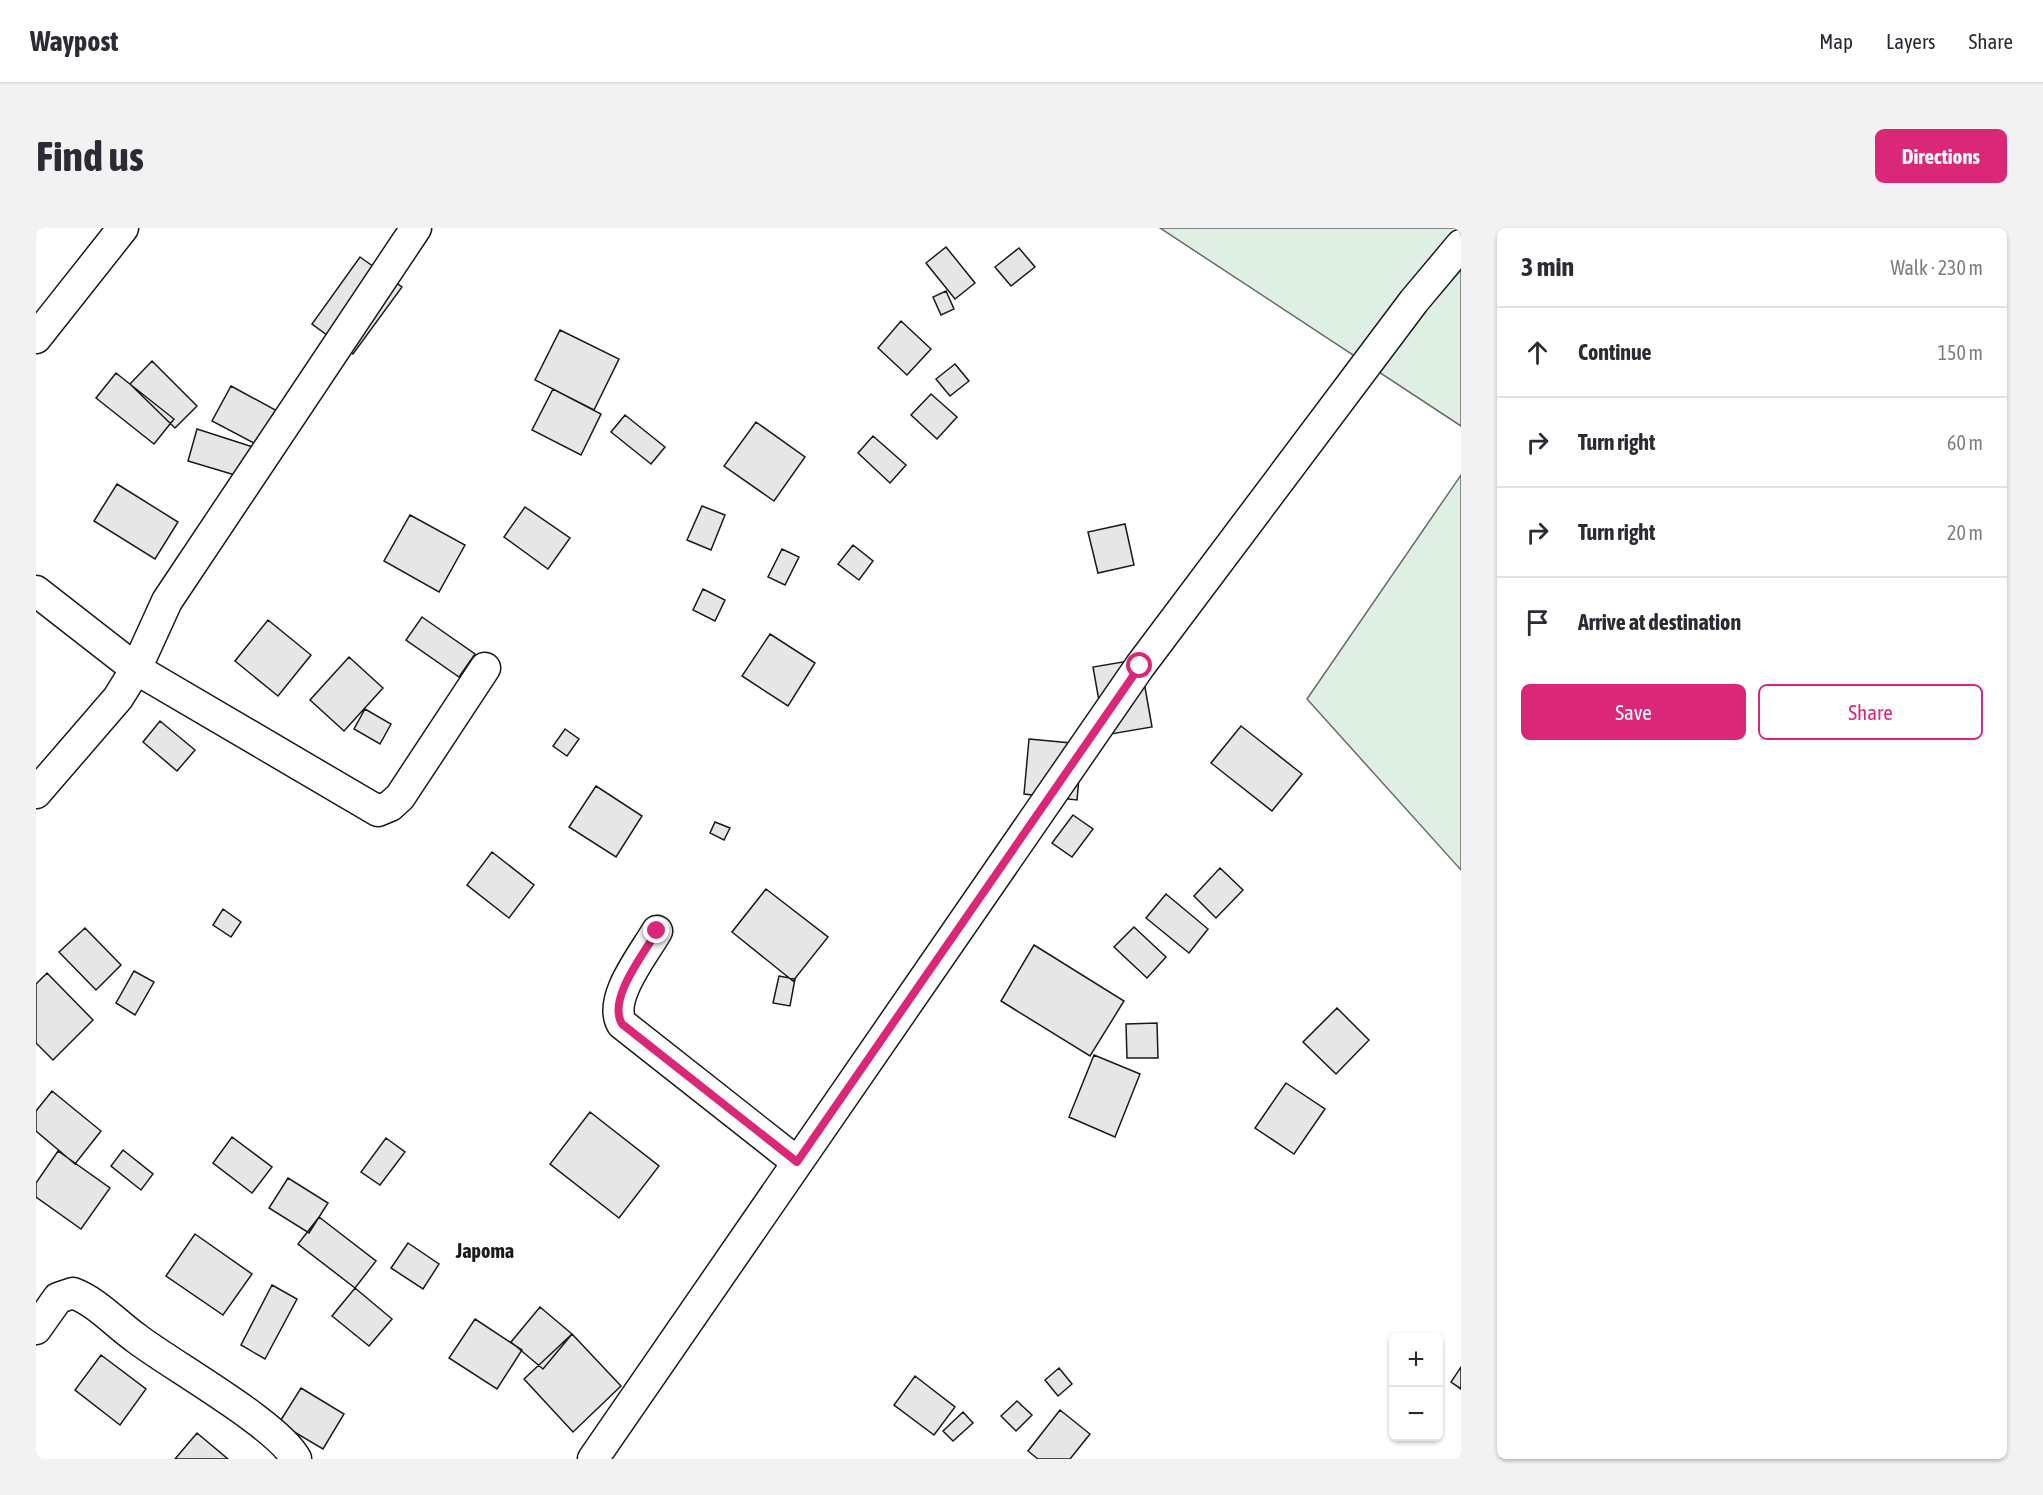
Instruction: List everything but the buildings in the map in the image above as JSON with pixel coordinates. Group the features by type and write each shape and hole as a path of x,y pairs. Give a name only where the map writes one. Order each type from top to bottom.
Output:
{"street":[{"path":"36,338 123,228"},
{"path":"36,793 118,698 136,669 167,601 416,228"},
{"path":"593,1459 1140,666 1414,301 1461,244"},
{"path":"36,591 136,669 378,811 390,806 400,797 484,668"},
{"path":"657,931 618,999 617,1015 622,1024 797,1162"},
{"path":"36,1329 58,1298 73,1293 86,1298 136,1338 266,1427 296,1459"}],"green space":[{"path":"1160,228 1461,228 1461,426"},
{"path":"1461,475 1461,870 1307,699"}],"district":[{"name":"Japoma","path":"485,1250"}],"route":[{"path":"657,931 618,999 617,1015 622,1024 797,1162 1140,666"}]}
